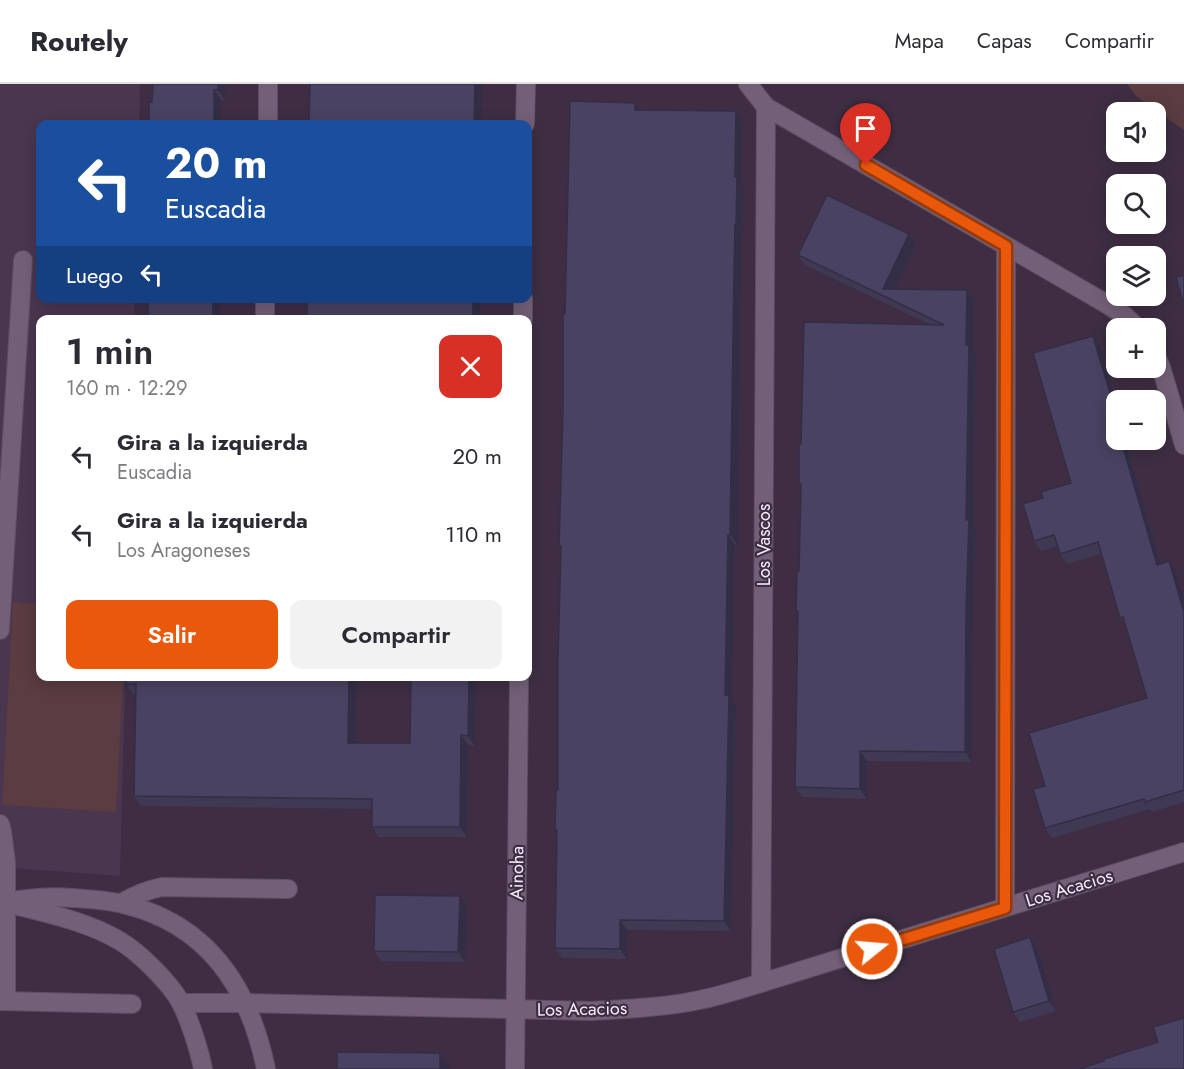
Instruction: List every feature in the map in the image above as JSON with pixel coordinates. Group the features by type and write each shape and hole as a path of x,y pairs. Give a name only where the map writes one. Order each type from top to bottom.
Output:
{"street":[{"path":"268,84 268,120"},
{"path":"525,120 526,84"},
{"path":"748,84 766,107 1127,318"},
{"name":"Los Vascos","path":"761,983 766,107"},
{"path":"1005,908 1006,246"},
{"path":"0,630 23,260"},
{"path":"1164,378 1184,445"},
{"name":"Ainoha","path":"514,1069 519,681"},
{"path":"0,824 6,862 3,902 3,1001 132,1004"},
{"name":"Los Acacios","path":"181,1004 592,1011 645,1008 690,1002 761,983 1184,852"},
{"path":"121,903 149,889 162,887 288,889"},
{"path":"3,902 47,898 121,903 147,910 171,922 210,951 239,990 257,1035 266,1069"},
{"path":"3,902 60,916 93,928 120,941 139,955 181,1004 194,1038 202,1069"}],"shaded area":[{"path":"0,84 140,84 139,120 36,120 36,303 134,303 134,315 36,315 36,681 125,681 120,876 0,867"},
{"path":"1127,84 1184,84 1184,130 1166,117 1166,102 1144,102"},
{"path":"13,602 36,604 36,681 123,681 116,812 2,805"}],"building":[{"path":"153,84 218,84 218,90 214,90 214,120 149,120 149,102 152,102"},
{"path":"310,84 475,84 474,120 309,120"},
{"path":"570,101 635,103 635,110 736,111 735,177 737,177 725,695 729,696 724,921 620,920 620,949 555,948 563,314 565,314"},
{"path":"827,195 909,234 883,289 967,290 966,345 969,345 966,520 969,519 965,752 860,751 860,789 795,787 798,611 796,611 801,484 799,484 799,444 801,444 804,322 944,325 798,255"},
{"path":"1184,275 1184,306 1176,277"},
{"path":"148,303 213,303 213,315 148,315"},
{"path":"307,303 473,303 473,315 307,315"},
{"path":"1093,336 1109,390 1106,390 1106,450 1124,450 1157,565 1169,561 1184,612 1184,790 1145,802 1144,799 1045,828 1033,789 1045,786 1029,733 1147,698 1098,542 1060,554 1054,535 1034,541 1023,504 1043,498 1041,492 1071,483 1033,353"},
{"path":"126,681 349,681 348,743 410,743 411,681 469,681 468,736 461,735 460,827 372,827 372,799 134,796 136,684 126,684"},
{"path":"375,895 460,896 458,952 374,951"},
{"path":"1030,937 1049,1001 1013,1012 994,949"},
{"path":"1184,1018 1184,1069 1079,1069 1158,1042 1153,1027"},
{"path":"337,1052 440,1053 440,1069 337,1069"}],"route":[{"path":"866,165 1006,246 1005,908 872,949"}]}
